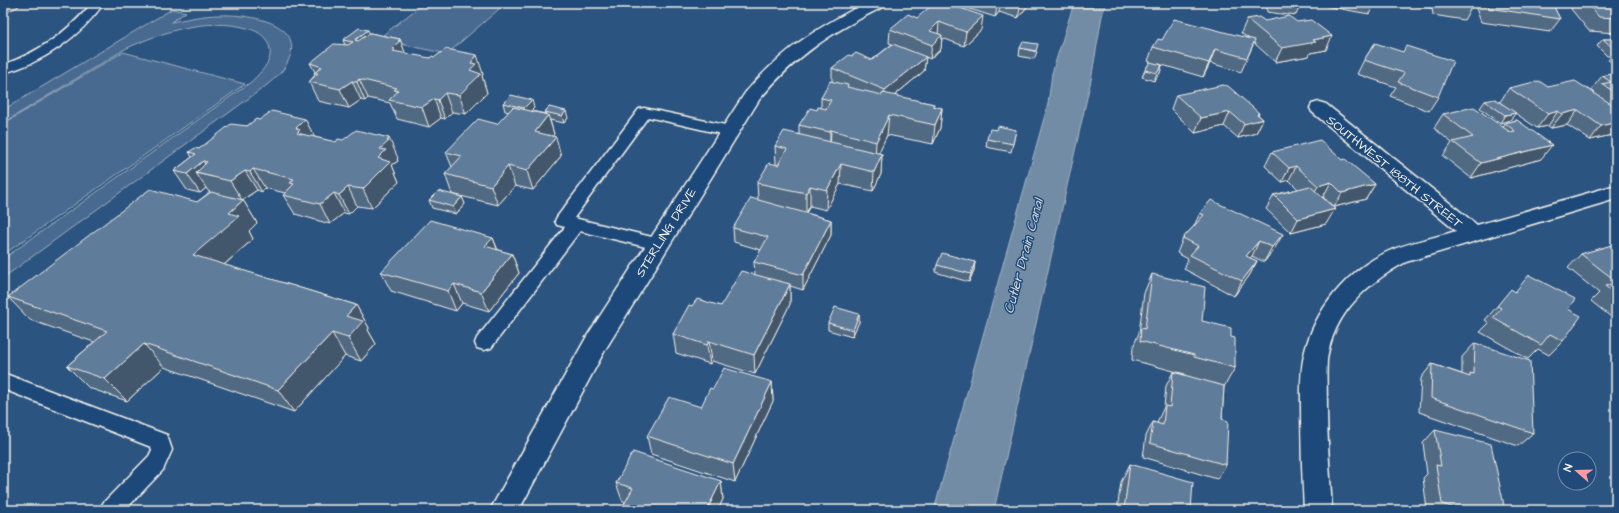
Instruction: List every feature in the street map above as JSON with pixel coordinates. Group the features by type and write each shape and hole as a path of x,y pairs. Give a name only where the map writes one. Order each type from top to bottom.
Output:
{"street":[{"name":"STERLING DRIVE","path":"504,510 596,343 751,96 785,58 817,35 879,3"},
{"name":"SOUTHWEST 188TH STREET","path":"1319,108 1472,233"},
{"path":"1318,510 1314,420 1316,363 1321,337 1332,314 1345,294 1359,280 1378,266 1416,250 1472,233 1613,196"}],"lane":[{"path":"3,69 39,55 61,42 79,25 98,3"},
{"path":"658,244 563,221 644,112 730,131"},
{"path":"484,343 576,224"},
{"path":"3,381 160,441 162,450 156,463 111,510"}],"shaded area":[{"path":"424,3 506,3 447,54 378,39"},
{"path":"172,9 186,12 171,22 195,17 232,15 259,19 272,24 283,30 290,39 291,50 286,65 267,85 3,278 3,259 251,82 269,60 270,49 267,40 253,30 231,25 215,24 184,28 154,37 125,49 3,123 3,110"},
{"path":"123,52 245,84 3,255 3,124"}],"water":[{"name":"Cutler Drain Canal","path":"1074,3 1106,3 1102,16 1091,80 994,510 934,510 1048,104 1052,73"}],"building":[{"path":"934,3 946,3 983,16 966,32 939,22 930,31 942,35 932,45 890,29 908,14 917,18"},
{"path":"1270,3 1299,3 1299,8 1291,6 1291,8"},
{"path":"1452,3 1471,3 1472,6"},
{"path":"1487,3 1552,3 1560,19 1489,8"},
{"path":"1587,3 1616,3 1616,18 1599,17"},
{"path":"1289,16 1297,22 1311,20 1332,36 1313,40 1316,42 1282,48 1247,19 1259,17 1265,21"},
{"path":"1174,19 1255,40 1247,58 1215,49 1209,63 1153,47 1158,39 1162,40"},
{"path":"359,28 368,30 355,40 358,41 370,33 400,39 398,41 400,41 392,48 395,49 393,51 430,58 432,56 435,57 446,49 477,55 471,63 476,64 470,70 481,74 459,95 445,93 438,100 434,99 422,107 389,100 398,91 394,90 397,88 359,79 357,82 352,81 340,89 309,82 318,73 314,73 322,67 310,63 334,44 348,45 353,42 343,40"},
{"path":"1603,39 1616,39 1616,48 1613,48"},
{"path":"1023,42 1038,44 1036,51 1020,48"},
{"path":"1375,43 1403,52 1406,46 1453,61 1438,97 1398,82 1404,73 1364,60"},
{"path":"893,44 926,57 885,90 832,68 849,55 852,56 856,53 872,60"},
{"path":"1150,62 1162,65 1157,73 1145,70"},
{"path":"1616,73 1616,93 1602,84 1611,82 1602,76"},
{"path":"830,81 848,85 847,87 882,95 883,93 934,104 933,106 942,108 935,125 889,115 876,142 831,130 830,132 799,125 810,108 817,110 818,107 826,109 831,100 821,98"},
{"path":"1539,81 1548,87 1575,81 1616,107 1616,122 1601,126 1578,110 1562,114 1558,111 1548,114 1509,88"},
{"path":"1223,85 1228,86 1259,113 1257,114 1263,119 1244,124 1230,112 1201,118 1176,95"},
{"path":"511,95 532,100 524,108 503,103"},
{"path":"1495,99 1516,113 1505,115 1485,101"},
{"path":"513,107 548,115 535,132 556,137 527,171 508,166 491,186 445,174 462,156 446,152 478,119 497,124"},
{"path":"549,107 566,111 562,116 545,112"},
{"path":"1474,107 1510,132 1515,131 1505,123 1517,120 1552,145 1481,163 1453,142 1473,137 1443,114"},
{"path":"272,111 305,119 296,128 300,130 297,133 336,142 338,139 343,140 356,130 389,138 387,141 389,141 380,149 386,150 378,158 390,162 363,189 348,187 339,195 334,193 320,204 283,195 294,184 290,183 294,179 253,169 250,172 245,171 230,181 196,173 207,162 203,161 187,174 174,171 196,154 189,152 195,148 199,149 231,124 247,126 256,119 259,120"},
{"path":"998,126 1016,130 1013,144 987,139 990,129 997,130"},
{"path":"784,131 882,154 874,172 841,164 827,190 810,186 806,193 757,183 769,163 778,165 787,149 775,146"},
{"path":"1320,140 1342,160 1345,159 1375,184 1342,193 1331,182 1318,186 1296,166 1289,168 1272,152"},
{"path":"1310,186 1335,209 1298,219 1274,195"},
{"path":"150,189 197,202 211,192 243,200 229,213 239,216 193,255 356,305 346,316 363,321 348,338 332,333 278,390 144,344 105,379 67,366 107,331 8,297"},
{"path":"438,191 462,197 453,207 429,200"},
{"path":"751,198 831,220 803,275 754,262 768,237 733,228"},
{"path":"1211,200 1283,234 1272,247 1259,241 1246,256 1257,261 1242,281 1190,255 1198,246 1183,238 1204,215 1200,213"},
{"path":"430,220 493,238 485,246 512,254 481,292 454,284 448,291 381,272"},
{"path":"1615,244 1616,245 1616,281 1581,254"},
{"path":"942,253 975,262 971,274 937,265"},
{"path":"741,271 790,284 754,355 709,341 707,345 673,334 689,305 692,306 697,299 721,306"},
{"path":"1152,274 1205,287 1202,321 1231,328 1231,337 1235,338 1235,368 1194,357 1194,355 1140,341 1141,328 1145,329"},
{"path":"1529,275 1575,299 1568,309 1581,316 1563,341 1550,334 1541,345 1493,318 1501,308 1497,306 1511,289 1515,292"},
{"path":"1616,283 1616,295 1605,286"},
{"path":"835,307 859,314 853,330 828,323"},
{"path":"1475,343 1530,361 1533,433 1431,398 1432,364 1470,377 1470,373 1474,374"},
{"path":"724,368 772,382 733,464 647,436 669,397 701,407 710,388 713,389"},
{"path":"1173,372 1224,386 1222,419 1228,421 1226,465 1150,443 1153,422 1163,425 1165,406 1170,407"},
{"path":"1435,430 1491,444 1505,510 1462,510 1442,504 1436,465 1441,466"},
{"path":"633,452 721,481 707,510 621,510 633,488 616,483"},
{"path":"1130,464 1193,482 1191,510 1124,510"}]}
